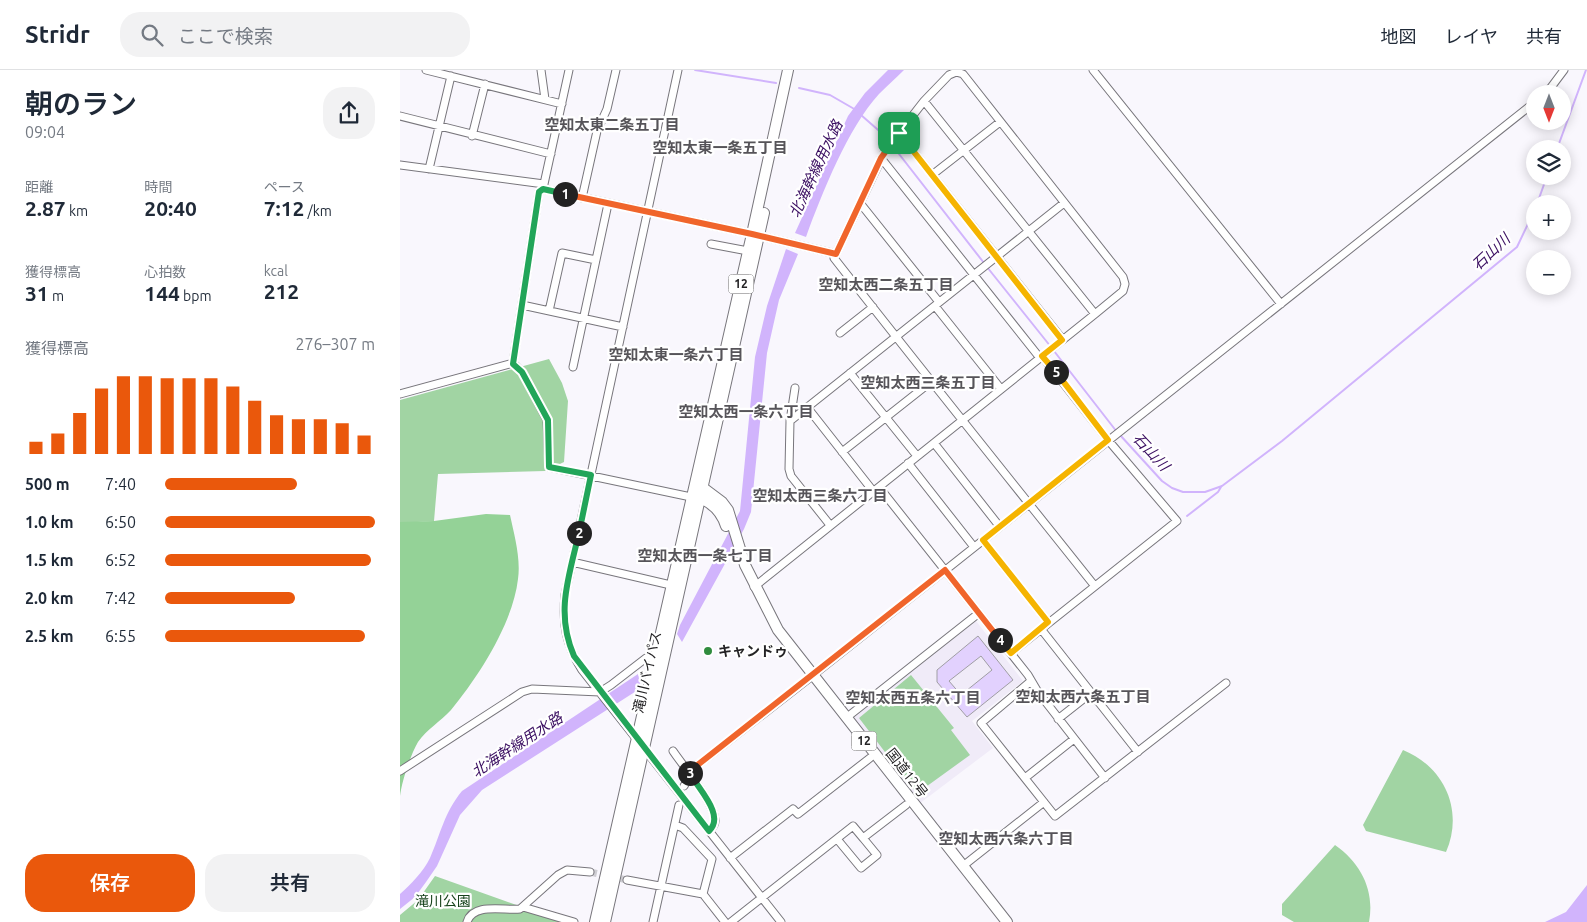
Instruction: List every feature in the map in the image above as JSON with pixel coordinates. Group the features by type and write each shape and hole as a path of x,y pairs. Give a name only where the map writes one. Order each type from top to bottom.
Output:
{"highway":[{"name":"12","path":"702,488 756,234 788,70"},
{"name":"12","path":"695,497 748,251 756,234 795,70"},
{"path":"695,497 702,488"},
{"name":"国道12号","path":"702,488 722,502 728,510 728,520 750,594 773,634 846,718 1007,922"},
{"name":"国道12号","path":"695,497 719,509 728,520"},
{"name":"滝川バイパス","path":"595,922 640,744 695,497"},
{"name":"国道12号","path":"737,551 778,630 810,678 870,758 999,922"},
{"name":"滝川バイパス","path":"605,922 655,658 676,586"}],"street":[{"path":"426,70 562,104"},
{"path":"541,70 545,100"},
{"path":"513,364 539,192 544,187 569,70"},
{"path":"582,198 597,131 607,109 616,70"},
{"path":"1093,70 1281,304"},
{"path":"1553,85 1564,70"},
{"path":"678,71 572,562 563,614 564,632 574,656 601,694 781,922"},
{"path":"754,587 830,525 934,443 963,419 1123,291 1125,284 1123,277 963,74 956,72 949,75 924,100 883,154 834,258 963,419 1094,585"},
{"path":"428,169 451,76"},
{"path":"472,136 484,84"},
{"path":"924,100 1095,314"},
{"path":"684,786 689,774 695,767 810,678 1526,109"},
{"path":"400,116 472,136 551,154"},
{"path":"932,175 1000,122"},
{"path":"896,136 932,175 1062,340"},
{"path":"883,154 974,274 1043,355 1177,520 1011,653"},
{"path":"400,164 544,187 608,204 756,234 836,254"},
{"path":"860,203 1001,389"},
{"path":"790,421 1064,203"},
{"path":"573,367 608,204"},
{"path":"711,244 748,251"},
{"path":"549,311 562,253 596,260"},
{"path":"522,305 623,327"},
{"path":"840,332 873,307"},
{"path":"400,394 513,364"},
{"path":"513,364 522,372 548,420 549,467 695,497"},
{"path":"850,373 917,456"},
{"path":"842,452 932,381"},
{"path":"795,388 790,421 789,469 791,476 830,525"},
{"path":"806,407 842,452 945,570 1011,653 1058,718 1105,778"},
{"path":"934,443 1000,526"},
{"path":"908,463 974,547"},
{"path":"983,540 1048,622"},
{"path":"572,562 676,586"},
{"path":"846,718 978,613"},
{"path":"1041,629 1138,752"},
{"path":"400,770 522,692 532,689 601,694 646,658 655,658"},
{"path":"1031,681 981,723 1055,816 1226,683"},
{"path":"1058,718 1091,693"},
{"path":"1025,778 1074,739"},
{"path":"673,752 704,794 714,813 714,827 709,831"},
{"path":"730,858 793,809 798,814 870,758"},
{"path":"963,866 1044,802"},
{"path":"863,838 906,804"},
{"path":"653,922 679,805"},
{"path":"675,825 683,828 712,859 703,894"},
{"path":"731,922 853,826 877,855 861,868 837,839"},
{"path":"466,922 467,918 473,913 485,909 516,909 523,907 558,875 567,870 590,872"},
{"path":"627,880 703,894 725,922"},
{"path":"523,907 574,922"}],"shaded area":[{"path":"888,70 904,70 879,94 857,124 828,181 806,237 795,233 848,116 865,93"},
{"path":"786,249 798,254 779,300 767,353 751,512 744,529 682,642 677,634 680,625 740,511 755,357 767,306"},
{"path":"976,621 1023,681 972,721 993,748 919,804 851,720"},
{"path":"638,674 641,688 482,790 460,815 437,866 426,882 415,897 400,909 400,894 416,878 427,863 447,815 462,791"},
{"path":"1587,885 1587,922 1545,922 1566,912"}],"green space":[{"path":"549,359 562,383 568,401 564,462 545,471 438,474 434,521 400,523 400,400"},
{"path":"486,514 510,515 519,563 515,596 502,631 473,681 451,710 425,733 418,742 407,769 400,796 400,522 434,521"},
{"path":"911,675 954,728 951,730 970,755 923,789 914,790 859,718"},
{"path":"1403,750 1430,767 1440,779 1447,792 1453,821 1451,837 1446,852 1366,831 1363,825"},
{"path":"1335,845 1352,860 1364,879 1370,899 1369,922 1294,922 1282,915 1282,904"},
{"name":"滝川公園","path":"435,876 564,922 400,922 400,915 418,900"}],"building":[{"path":"978,636 1013,680 967,717 937,682 937,670","holes":["981,656 992,670 961,695 949,681"]}],"waterway":[{"name":"石山川","path":"695,70 776,83"},
{"name":"石山川","path":"1560,140 1586,70"},
{"name":"石山川","path":"799,88 830,95 856,110"},
{"name":"石山川","path":"861,115 885,136 984,263"},
{"name":"石山川","path":"1540,195 1544,185"},
{"name":"石山川","path":"1120,435 1162,481 1172,488 1183,492 1205,492 1222,486 1282,441 1517,247 1526,228"},
{"name":"石山川","path":"987,267 1051,347"},
{"name":"石山川","path":"1054,351 1117,432"},
{"path":"1187,516 1218,492 1221,487"}],"tunnel":[{"path":"590,872 627,880"}],"place":[{"name":"キャンドゥ","path":"708,651"}],"district":[{"name":"空知太東二条五丁目","path":"612,125"},
{"name":"空知太東一条五丁目","path":"720,148"},
{"name":"空知太西二条五丁目","path":"886,285"},
{"name":"空知太東一条六丁目","path":"676,355"},
{"name":"空知太西三条五丁目","path":"928,383"},
{"name":"空知太西一条六丁目","path":"746,412"},
{"name":"空知太西三条六丁目","path":"820,496"},
{"name":"空知太西一条七丁目","path":"705,556"},
{"name":"空知太西六条五丁目","path":"1083,697"},
{"name":"空知太西五条六丁目","path":"913,698"},
{"name":"空知太西六条六丁目","path":"1006,839"}],"route":[{"path":"899,133 1062,340 1042,356 1108,440 983,540 1048,622 1041,629 1011,653 945,570 695,767 689,774 704,794 714,813 714,827 709,831 582,670 564,632 565,595 591,475 549,467 548,420 522,372 513,364 539,192 543,189 826,250 836,254 881,158 899,133"}],"water label":[{"name":"北海幹線用水路","path":"816,169"},
{"name":"北海幹線用水路","path":"517,745"}]}
